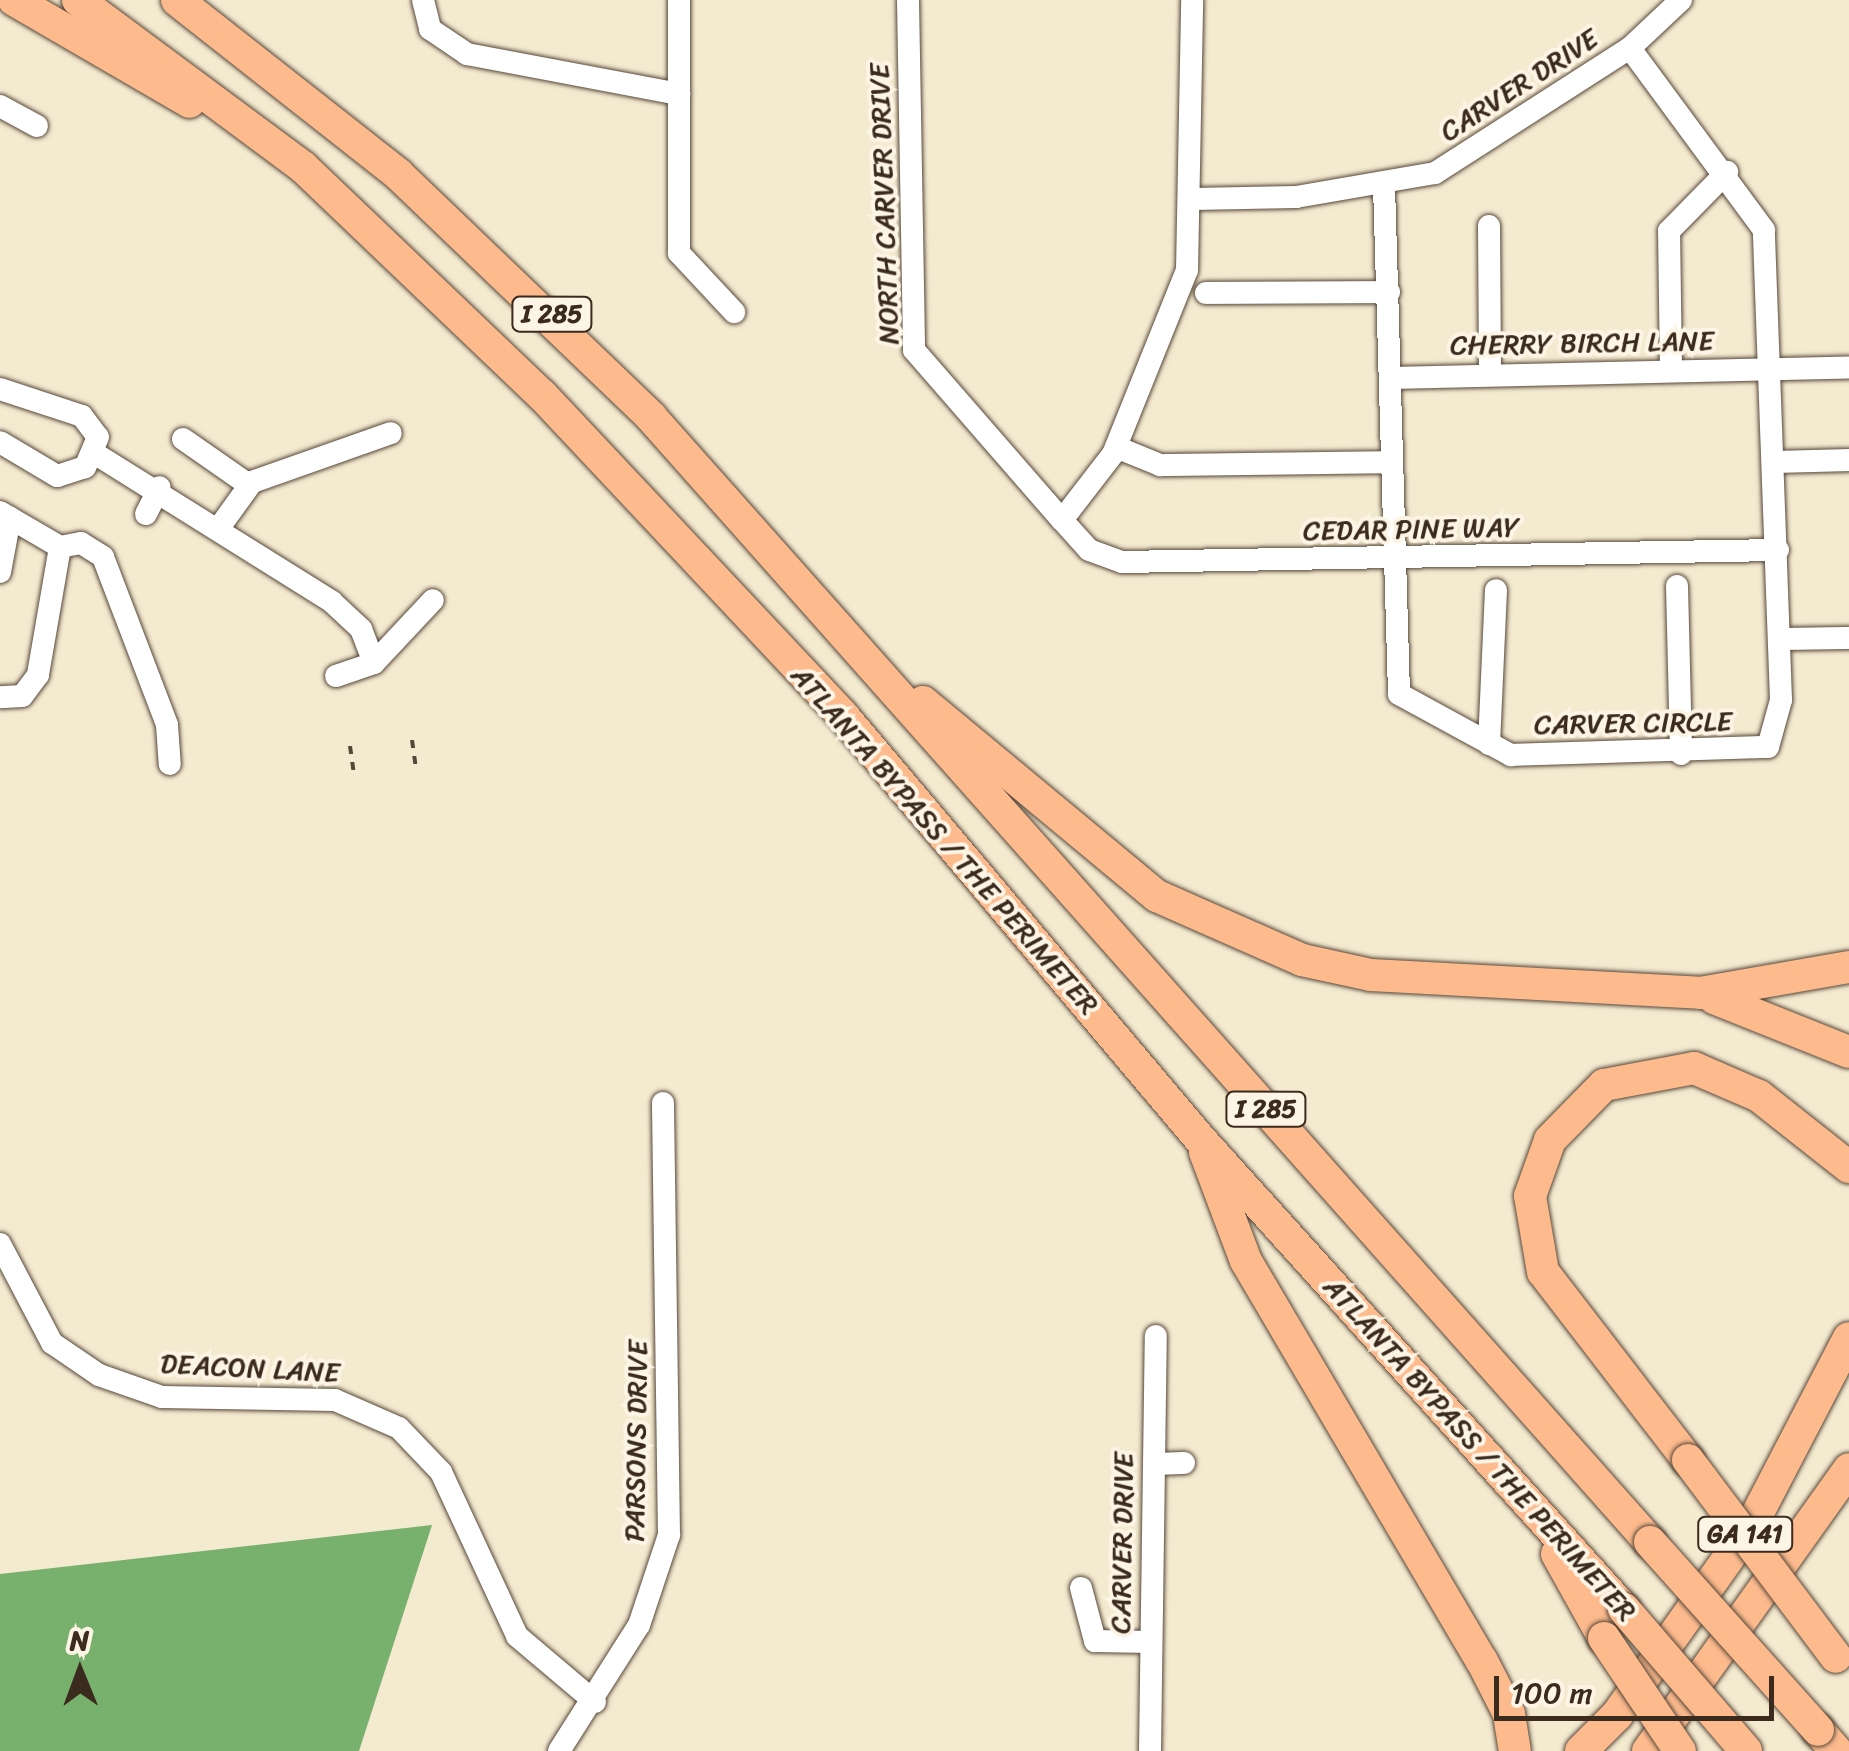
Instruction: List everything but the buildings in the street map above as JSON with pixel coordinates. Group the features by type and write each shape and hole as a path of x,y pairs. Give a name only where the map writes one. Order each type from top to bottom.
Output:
{"highway":[{"path":"14,0 302,167"},
{"name":"ATLANTA BYPASS / THE PERIMETER","path":"78,0 302,167 542,395 844,717 1200,1139 1624,1609 1746,1751"},
{"name":"I 285","path":"177,0 398,174 550,312 883,674 1827,1741"},
{"path":"883,674 1008,764 1137,882 1242,940 1372,974 1700,994 1849,966"},
{"path":"1700,994 1849,1052"},
{"path":"1843,1664 1543,1272 1530,1196 1550,1140 1604,1086 1694,1068 1760,1096 1849,1166"},
{"path":"1200,1139 1246,1261 1482,1661 1515,1751"},
{"name":"GA 141","path":"1581,1751 1617,1716 1769,1497 1849,1338"},
{"name":"GA 141","path":"1648,1751 1849,1469"},
{"path":"1528,1502 1604,1638 1680,1751"},
{"path":"1594,1751 1617,1716"}],"street":[{"path":"424,0 430,29 467,54 679,94"},
{"path":"679,0 680,253 734,312"},
{"name":"NORTH CARVER DRIVE","path":"908,0 914,350 1062,520"},
{"path":"1062,520 1116,447 1174,318 1193,199 1192,0"},
{"name":"CARVER DRIVE","path":"1193,199 1384,185 1472,157 1630,48 1681,0"},
{"name":"CARVER CIRCLE","path":"1384,185 1398,694 1510,755 1681,754 1768,747 1781,700 1775,369 1764,230 1727,172 1630,48"},
{"path":"0,106 36,126"},
{"path":"1671,371 1670,231 1727,172"},
{"path":"1489,226 1490,376"},
{"path":"1206,293 1389,292"},
{"name":"CHERRY BIRCH LANE","path":"1391,378 1849,368"},
{"path":"0,388 82,416 98,437 94,453 80,470 57,476 0,442"},
{"path":"221,525 249,485 391,433"},
{"path":"182,439 249,485"},
{"path":"1116,447 1175,466 1392,462"},
{"path":"94,453 221,525 352,617 374,663"},
{"path":"1777,462 1849,460"},
{"path":"146,514 160,488"},
{"path":"0,572 5,515 60,546 81,543 102,557 167,725 170,764"},
{"name":"CEDAR PINE WAY","path":"1062,520 1089,550 1122,562 1778,550"},
{"path":"0,696 22,696 38,675 60,546"},
{"path":"1677,586 1681,754"},
{"path":"1488,744 1496,590"},
{"path":"336,676 374,663 433,600"},
{"path":"1780,639 1849,638"},
{"name":"PARSONS DRIVE","path":"558,1751 594,1702 640,1625 668,1535 662,1103"},
{"name":"DEACON LANE","path":"0,1244 52,1343 99,1375 162,1397 335,1400 399,1428 442,1472 517,1636 594,1702"},
{"name":"CARVER DRIVE","path":"1150,1751 1156,1336"},
{"path":"1154,1464 1184,1463"},
{"path":"1081,1588 1095,1641 1150,1642"}],"path":[{"path":"412,740 416,768"},
{"path":"350,746 354,776"}],"green space":[{"path":"432,1525 359,1751 0,1751 0,1574"}]}
